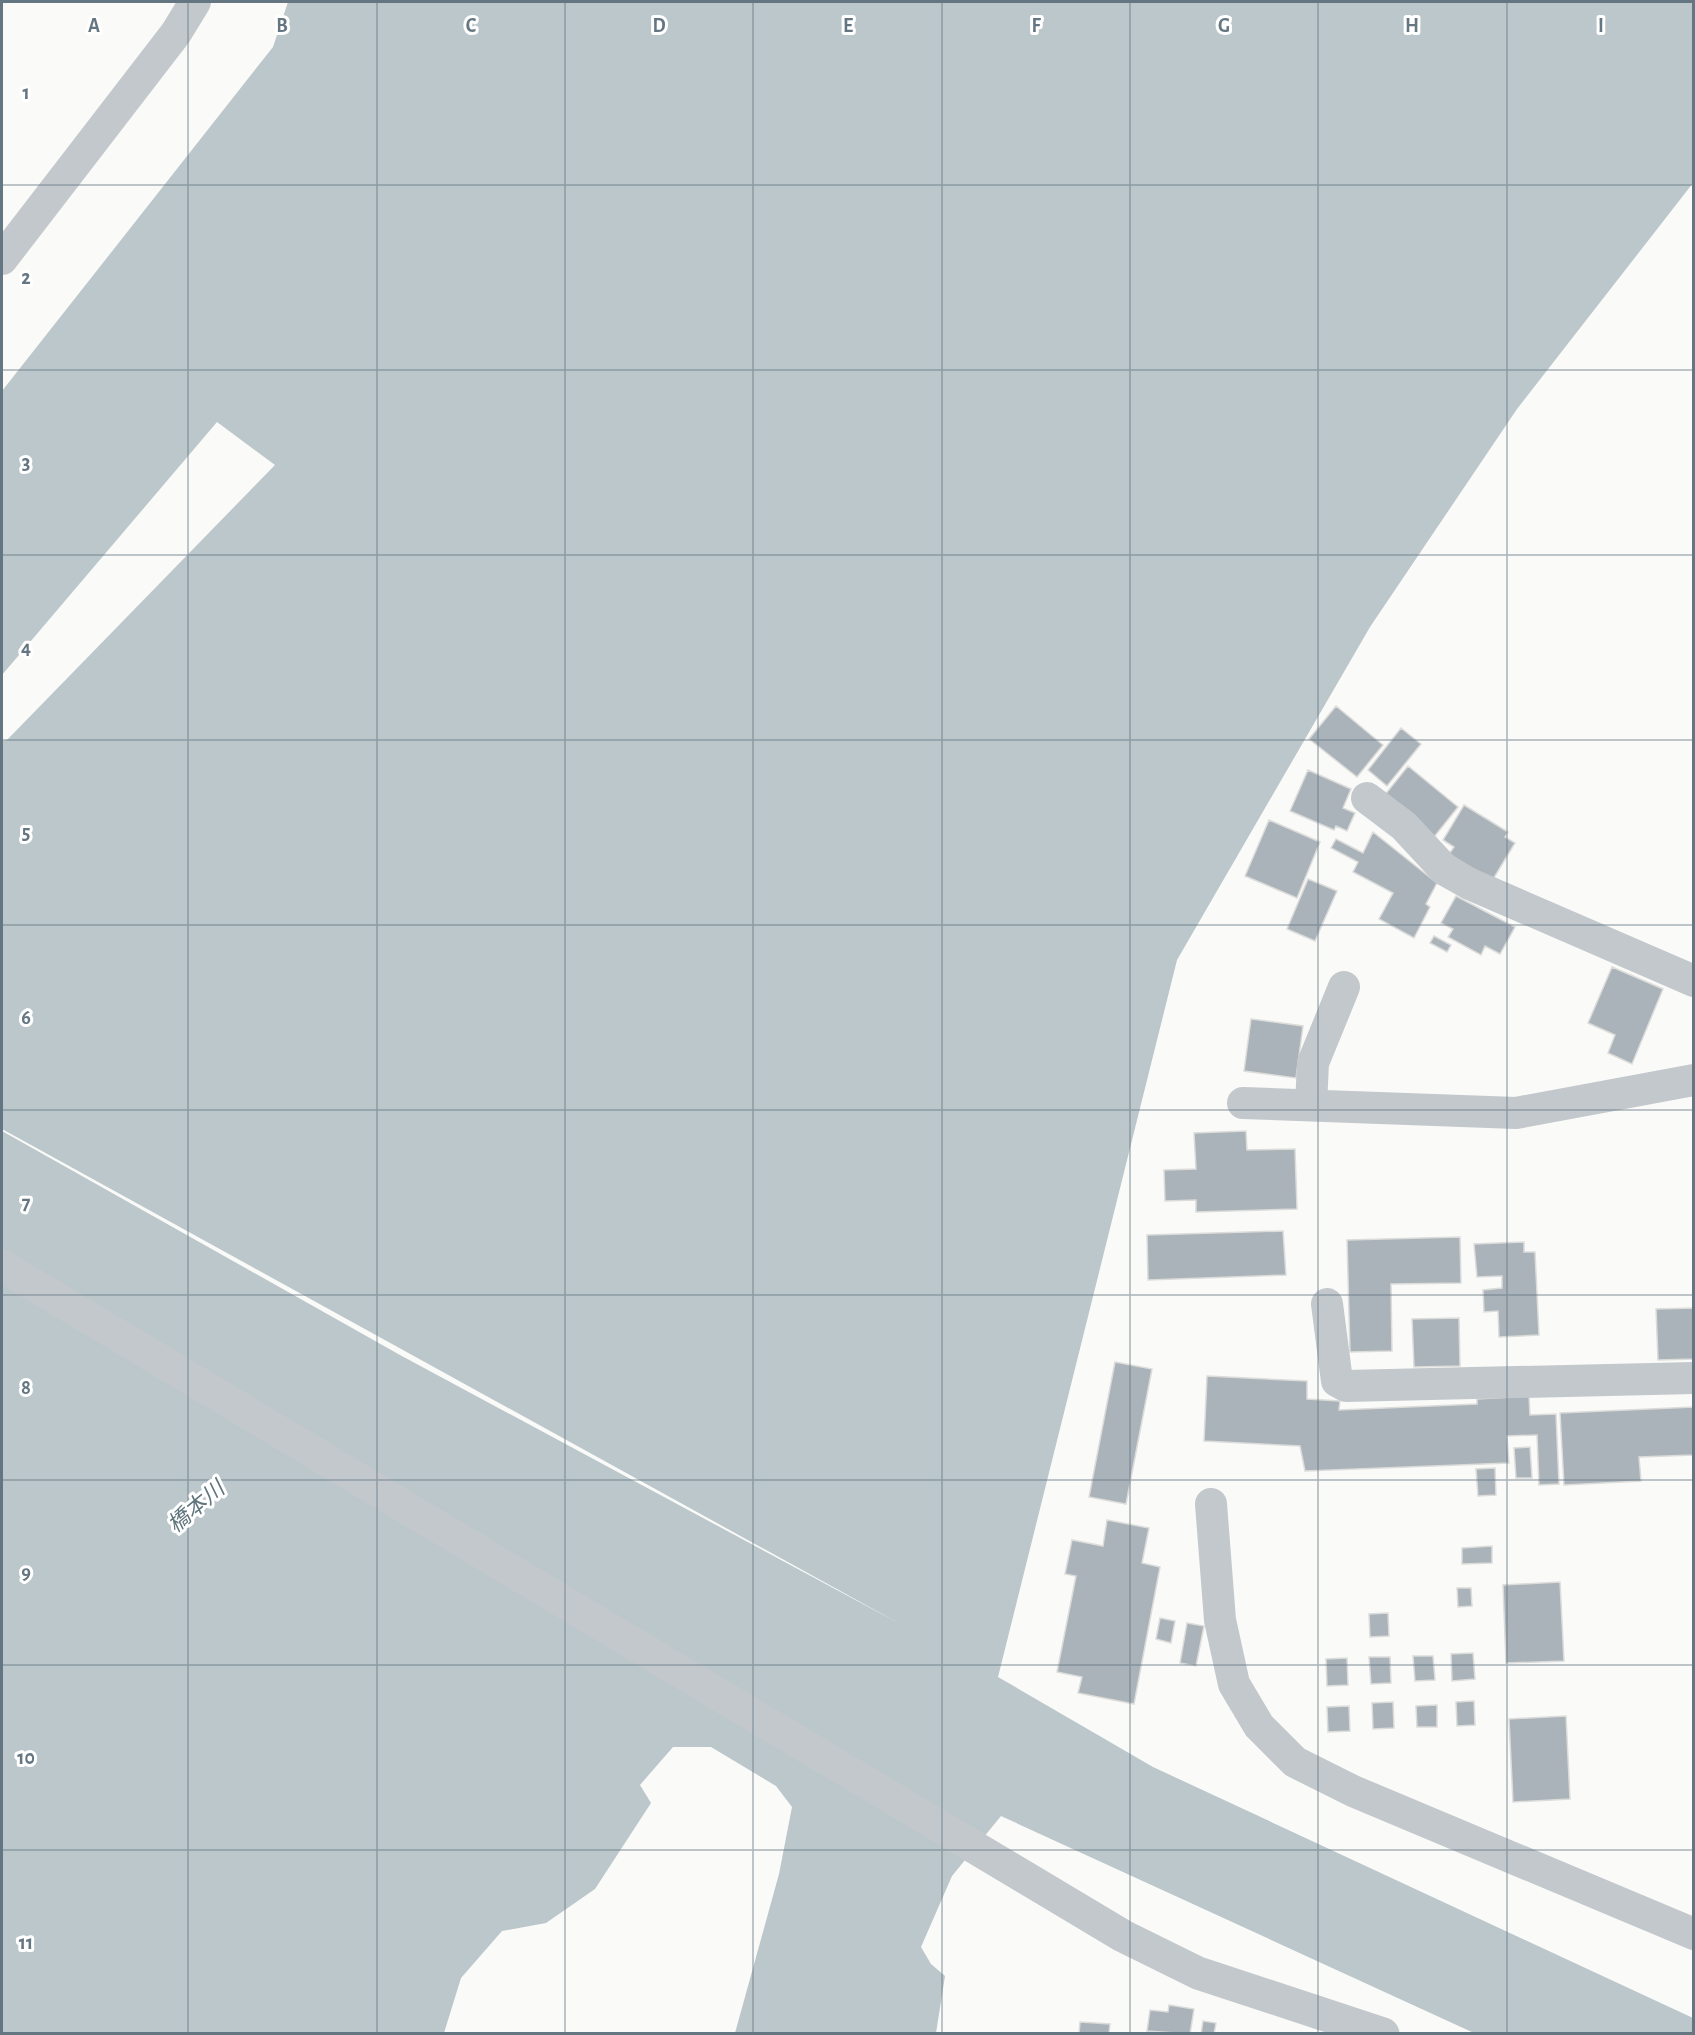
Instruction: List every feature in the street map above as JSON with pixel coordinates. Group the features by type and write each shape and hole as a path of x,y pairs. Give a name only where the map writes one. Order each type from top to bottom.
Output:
{"street":[{"path":"2,259 176,33 195,2"},
{"path":"1367,798 1404,826 1445,870 1470,884 1694,981"},
{"path":"1311,1105 1313,1063 1344,987"},
{"path":"1243,1103 1516,1113 1694,1080"},
{"path":"2,1266 1123,1936 1198,1973 1383,2034"},
{"path":"1327,1304 1337,1381 1346,1386 1694,1378"},
{"path":"1211,1504 1220,1620 1234,1684 1260,1726 1296,1762 1353,1791 1694,1934"}],"water":[{"name":"橋本川","path":"288,2 1693,2 1693,183 1517,409 1370,627 1177,960 998,1677 1153,1767 1693,2018 1693,2033 1474,2033 1001,1816 952,1876 921,1947 931,1964 945,1976 936,2033 735,2033 779,1874 792,1807 776,1786 711,1747 673,1747 640,1785 651,1803 595,1889 546,1923 502,1931 461,1978 444,2033 2,2033 2,1131 400,1355 902,1625 2,1129 2,391 273,47"}],"pier":[{"path":"217,422 275,465 7,740 2,741 2,675"}],"building":[{"path":"1336,706 1383,745 1357,777 1309,739"},
{"path":"1401,728 1421,744 1387,786 1368,770"},
{"path":"1408,766 1458,807 1434,837 1384,796"},
{"path":"1308,770 1351,789 1343,808 1355,813 1347,831 1336,826 1334,830 1290,811"},
{"path":"1464,805 1508,832 1505,837 1515,843 1492,881 1449,854 1454,847 1443,840"},
{"path":"1269,820 1320,842 1297,898 1245,876"},
{"path":"1373,832 1437,883 1426,904 1430,907 1414,938 1379,919 1393,893 1353,872 1358,862 1331,848 1336,839 1363,853"},
{"path":"1308,879 1337,891 1315,941 1287,929"},
{"path":"1456,896 1515,927 1500,954 1485,946 1481,955 1448,937 1453,929 1441,923"},
{"path":"1434,936 1451,945 1447,952 1430,943"},
{"path":"1612,967 1663,989 1632,1064 1608,1053 1615,1035 1588,1023"},
{"path":"1251,1019 1303,1026 1296,1078 1244,1071"},
{"path":"1246,1131 1247,1150 1295,1149 1297,1209 1196,1212 1196,1200 1165,1201 1164,1170 1196,1169 1194,1133"},
{"path":"1283,1231 1286,1275 1148,1280 1147,1235"},
{"path":"1460,1237 1461,1283 1391,1284 1392,1351 1350,1352 1347,1240"},
{"path":"1524,1242 1524,1252 1535,1252 1539,1335 1499,1337 1498,1311 1484,1312 1483,1290 1502,1288 1502,1276 1477,1277 1474,1244"},
{"path":"1694,1308 1694,1359 1658,1360 1656,1309"},
{"path":"1459,1318 1460,1366 1414,1367 1412,1319"},
{"path":"1115,1362 1152,1369 1126,1504 1089,1497"},
{"path":"1207,1376 1307,1381 1307,1399 1340,1401 1339,1410 1477,1404 1477,1399 1529,1396 1530,1415 1556,1414 1559,1484 1539,1485 1537,1435 1507,1436 1509,1463 1305,1471 1300,1446 1204,1441"},
{"path":"1694,1407 1694,1455 1639,1457 1641,1481 1564,1485 1560,1413"},
{"path":"1530,1447 1532,1478 1516,1478 1514,1448"},
{"path":"1495,1468 1496,1495 1478,1496 1476,1469"},
{"path":"1107,1520 1149,1528 1142,1563 1160,1567 1134,1704 1078,1693 1082,1677 1057,1672 1076,1576 1065,1574 1072,1540 1103,1546"},
{"path":"1492,1546 1492,1563 1462,1564 1462,1548"},
{"path":"1560,1582 1564,1661 1506,1663 1503,1585"},
{"path":"1457,1588 1471,1588 1472,1606 1458,1607"},
{"path":"1388,1613 1389,1636 1370,1637 1369,1614"},
{"path":"1160,1618 1175,1621 1171,1643 1156,1639"},
{"path":"1187,1623 1204,1626 1196,1666 1180,1663"},
{"path":"1473,1653 1475,1679 1452,1681 1451,1654"},
{"path":"1413,1656 1433,1656 1435,1680 1415,1681"},
{"path":"1369,1657 1390,1657 1391,1683 1371,1684"},
{"path":"1347,1658 1348,1685 1327,1686 1326,1659"},
{"path":"1474,1701 1475,1725 1457,1726 1456,1702"},
{"path":"1393,1702 1394,1728 1373,1729 1372,1703"},
{"path":"1437,1705 1437,1727 1417,1727 1416,1706"},
{"path":"1349,1706 1350,1731 1328,1732 1327,1707"},
{"path":"1566,1716 1570,1799 1513,1802 1509,1719"},
{"path":"1169,2005 1194,2009 1190,2034 1147,2031 1150,2010 1168,2012"},
{"path":"1203,2021 1216,2023 1214,2034 1201,2034"},
{"path":"1080,2022 1110,2024 1109,2034 1079,2034"}]}
